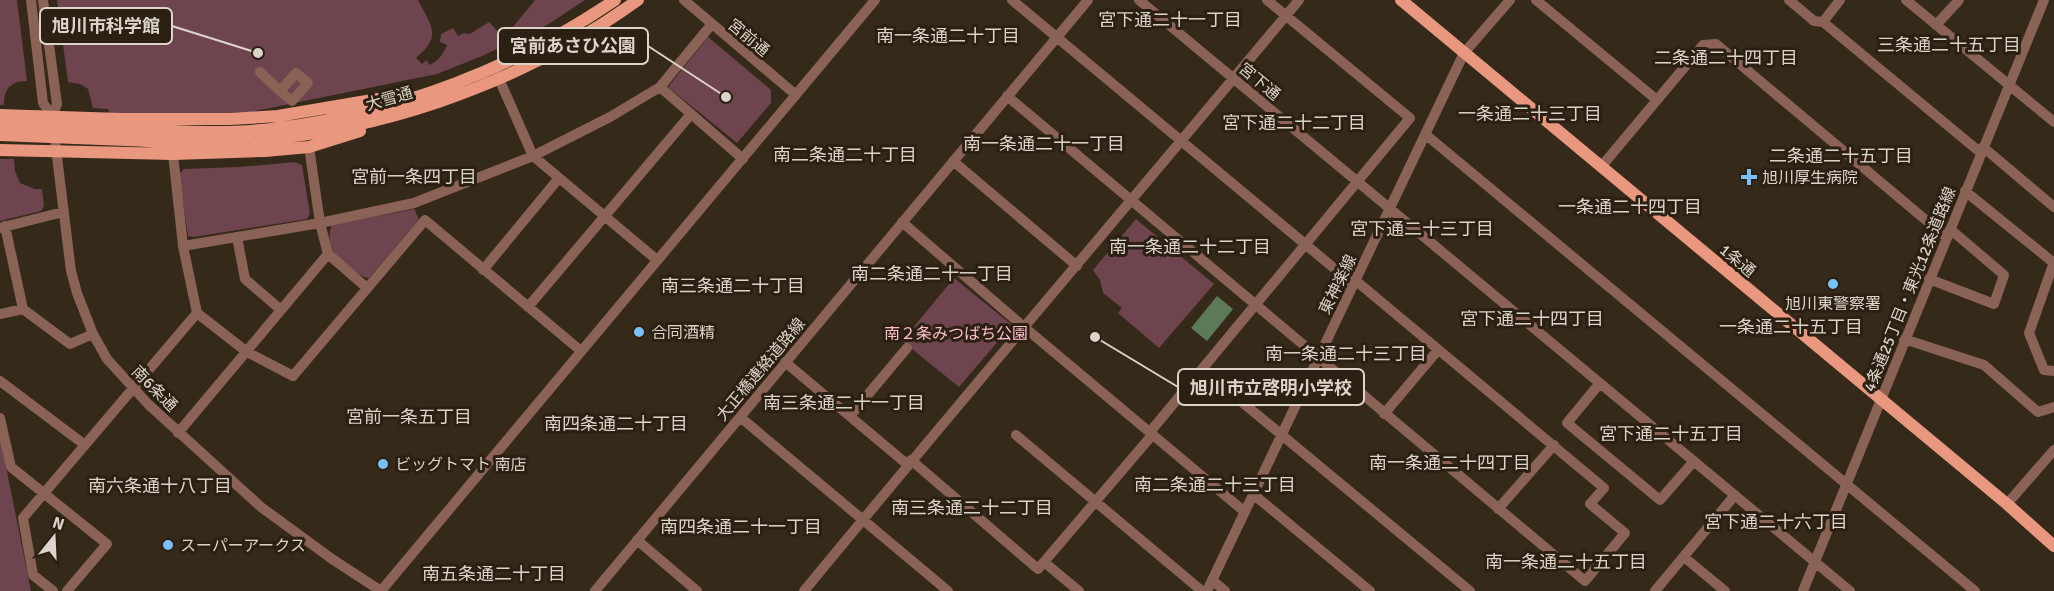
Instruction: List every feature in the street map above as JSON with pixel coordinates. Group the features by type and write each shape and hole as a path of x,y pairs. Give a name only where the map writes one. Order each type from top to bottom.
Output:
{"main road":[{"name":"大雪通","path":"123,130 219,143 273,139 325,131 382,118 459,95 615,0"},
{"name":"大雪通","path":"123,130 219,132 278,129 340,118 402,102 493,73 603,25 638,0"},
{"name":"1条通","path":"1401,0 2007,504 2054,546"},
{"path":"0,150 172,154 309,147 404,116 459,95"},
{"path":"0,115 52,116 123,130"},
{"path":"122,153 112,144 114,122 123,130"},
{"path":"0,125 123,130"},
{"path":"0,135 123,130"}],"street":[{"name":"南6条通","path":"31,0 43,103 52,116 71,271 93,334 107,359 133,389 178,433 283,524 381,591"},
{"name":"南6条通","path":"43,0 57,104 52,116"},
{"name":"宮前通","path":"684,0 796,95"},
{"path":"381,591 875,0"},
{"path":"1007,96 1585,581 1625,533 1590,504 1604,488 1438,350 1305,244 1012,0"},
{"name":"大正橋連絡道路線","path":"595,591 1088,0"},
{"name":"宮下通","path":"1139,0 1850,591"},
{"path":"785,362 1038,569 1410,118 1268,0"},
{"path":"804,591 1299,0"},
{"name":"東神楽線","path":"1207,591 1464,53 1510,0"},
{"path":"1536,0 1657,100"},
{"path":"1789,0 1814,21 1823,22 2054,207"},
{"path":"1823,22 1840,0"},
{"path":"1906,0 2054,122"},
{"path":"1936,25 1959,0"},
{"name":"4条通25丁目・東光12条道路線","path":"1803,591 2044,0"},
{"path":"183,246 320,223 414,202 533,156 609,117 660,87 711,25"},
{"path":"1601,167 1703,45 1716,44 1948,233 2004,275 1994,304 1929,279"},
{"path":"260,72 283,93 292,101 302,90 296,78 283,93"},
{"path":"493,73 533,156 657,260"},
{"path":"660,87 743,159"},
{"path":"528,307 691,114"},
{"path":"1425,134 1975,591"},
{"path":"309,147 320,223 328,254 367,288"},
{"path":"172,154 183,246 197,313 247,352 293,376 425,220"},
{"path":"953,161 1077,266"},
{"path":"483,270 559,178"},
{"path":"1965,191 2054,263 2029,333 2044,370 2054,371"},
{"path":"414,202 425,220 581,351"},
{"path":"63,212 3,227 22,309 70,344 93,334"},
{"path":"902,222 1245,512"},
{"path":"237,237 245,279 281,310"},
{"path":"178,433 328,254"},
{"path":"0,314 22,309"},
{"path":"53,591 33,575 23,518 197,313"},
{"path":"1904,339 1984,365 2038,412 2054,407"},
{"path":"849,416 907,348"},
{"path":"1384,414 1438,350"},
{"path":"1202,369 1470,591"},
{"path":"0,381 85,445"},
{"path":"1600,383 1568,423 1584,437 1660,500 1694,461"},
{"path":"740,417 948,591"},
{"path":"0,418 11,467 107,544 67,591"},
{"path":"1016,435 1202,591"},
{"path":"1498,509 1554,445"},
{"path":"2007,504 2054,450"},
{"path":"1253,494 1370,591"},
{"path":"1655,591 1735,495"},
{"path":"637,540 697,591"},
{"path":"1684,557 1725,591"},
{"path":"1044,562 1079,591"},
{"path":"1212,580 1225,591"}],"green space":[{"path":"0,0 17,0 27,81 17,82 9,87 4,105 0,105"},
{"path":"57,0 418,0 430,24 432,37 416,58 422,64 427,60 429,65 440,57 447,45 440,42 441,34 453,28 458,36 464,33 470,34 489,22 504,38 535,0 585,0 547,25 482,56 437,74 250,112 186,115 109,113 108,109 93,108 88,89 80,84 68,82"},
{"path":"708,37 771,90 771,103 737,143 668,87"},
{"path":"0,159 14,159 15,171 20,183 35,189 42,189 44,206 41,211 0,221"},
{"path":"295,162 302,165 310,214 307,219 194,237 188,236 179,174 184,169"},
{"path":"414,209 419,219 369,278 350,269 332,250 330,235 332,225"},
{"path":"1136,219 1214,284 1159,348 1118,313 1122,308 1103,293 1100,280 1093,270"},
{"name":"南２条みつばち公園","path":"954,278 1012,325 959,387 902,341"},
{"path":"0,437 31,591 0,591"}],"shaded area":[{"path":"1217,296 1233,309 1207,341 1191,328"}],"place":[{"name":"旭川市科学館","path":"258,53"},
{"name":"宮前あさひ公園","path":"726,97"},
{"name":"旭川厚生病院","path":"1749,177"},
{"name":"旭川東警察署","path":"1833,284"},
{"name":"合同酒精","path":"639,332"},
{"name":"旭川市立啓明小学校","path":"1095,337"},
{"name":"ビッグトマト 南店","path":"383,464"},
{"name":"スーパーアークス","path":"168,545"}],"district":[{"name":"宮下通二十一丁目","path":"1170,20"},
{"name":"南一条通二十丁目","path":"948,36"},
{"name":"三条通二十五丁目","path":"1949,45"},
{"name":"二条通二十四丁目","path":"1726,58"},
{"name":"一条通二十三丁目","path":"1530,114"},
{"name":"宮下通二十二丁目","path":"1294,123"},
{"name":"南一条通二十一丁目","path":"1044,144"},
{"name":"南二条通二十丁目","path":"845,155"},
{"name":"二条通二十五丁目","path":"1841,156"},
{"name":"宮前一条四丁目","path":"414,177"},
{"name":"一条通二十四丁目","path":"1630,207"},
{"name":"宮下通二十三丁目","path":"1422,229"},
{"name":"南一条通二十二丁目","path":"1190,247"},
{"name":"南二条通二十一丁目","path":"932,274"},
{"name":"南三条通二十丁目","path":"733,286"},
{"name":"宮下通二十四丁目","path":"1532,319"},
{"name":"一条通二十五丁目","path":"1791,327"},
{"name":"南一条通二十三丁目","path":"1346,354"},
{"name":"南三条通二十一丁目","path":"844,403"},
{"name":"宮前一条五丁目","path":"409,417"},
{"name":"南四条通二十丁目","path":"616,424"},
{"name":"宮下通二十五丁目","path":"1671,434"},
{"name":"南一条通二十四丁目","path":"1450,463"},
{"name":"南二条通二十三丁目","path":"1215,485"},
{"name":"南六条通十八丁目","path":"160,486"},
{"name":"南三条通二十二丁目","path":"972,508"},
{"name":"宮下通二十六丁目","path":"1776,522"},
{"name":"南四条通二十一丁目","path":"741,527"},
{"name":"南一条通二十五丁目","path":"1566,562"},
{"name":"南五条通二十丁目","path":"494,574"}]}
